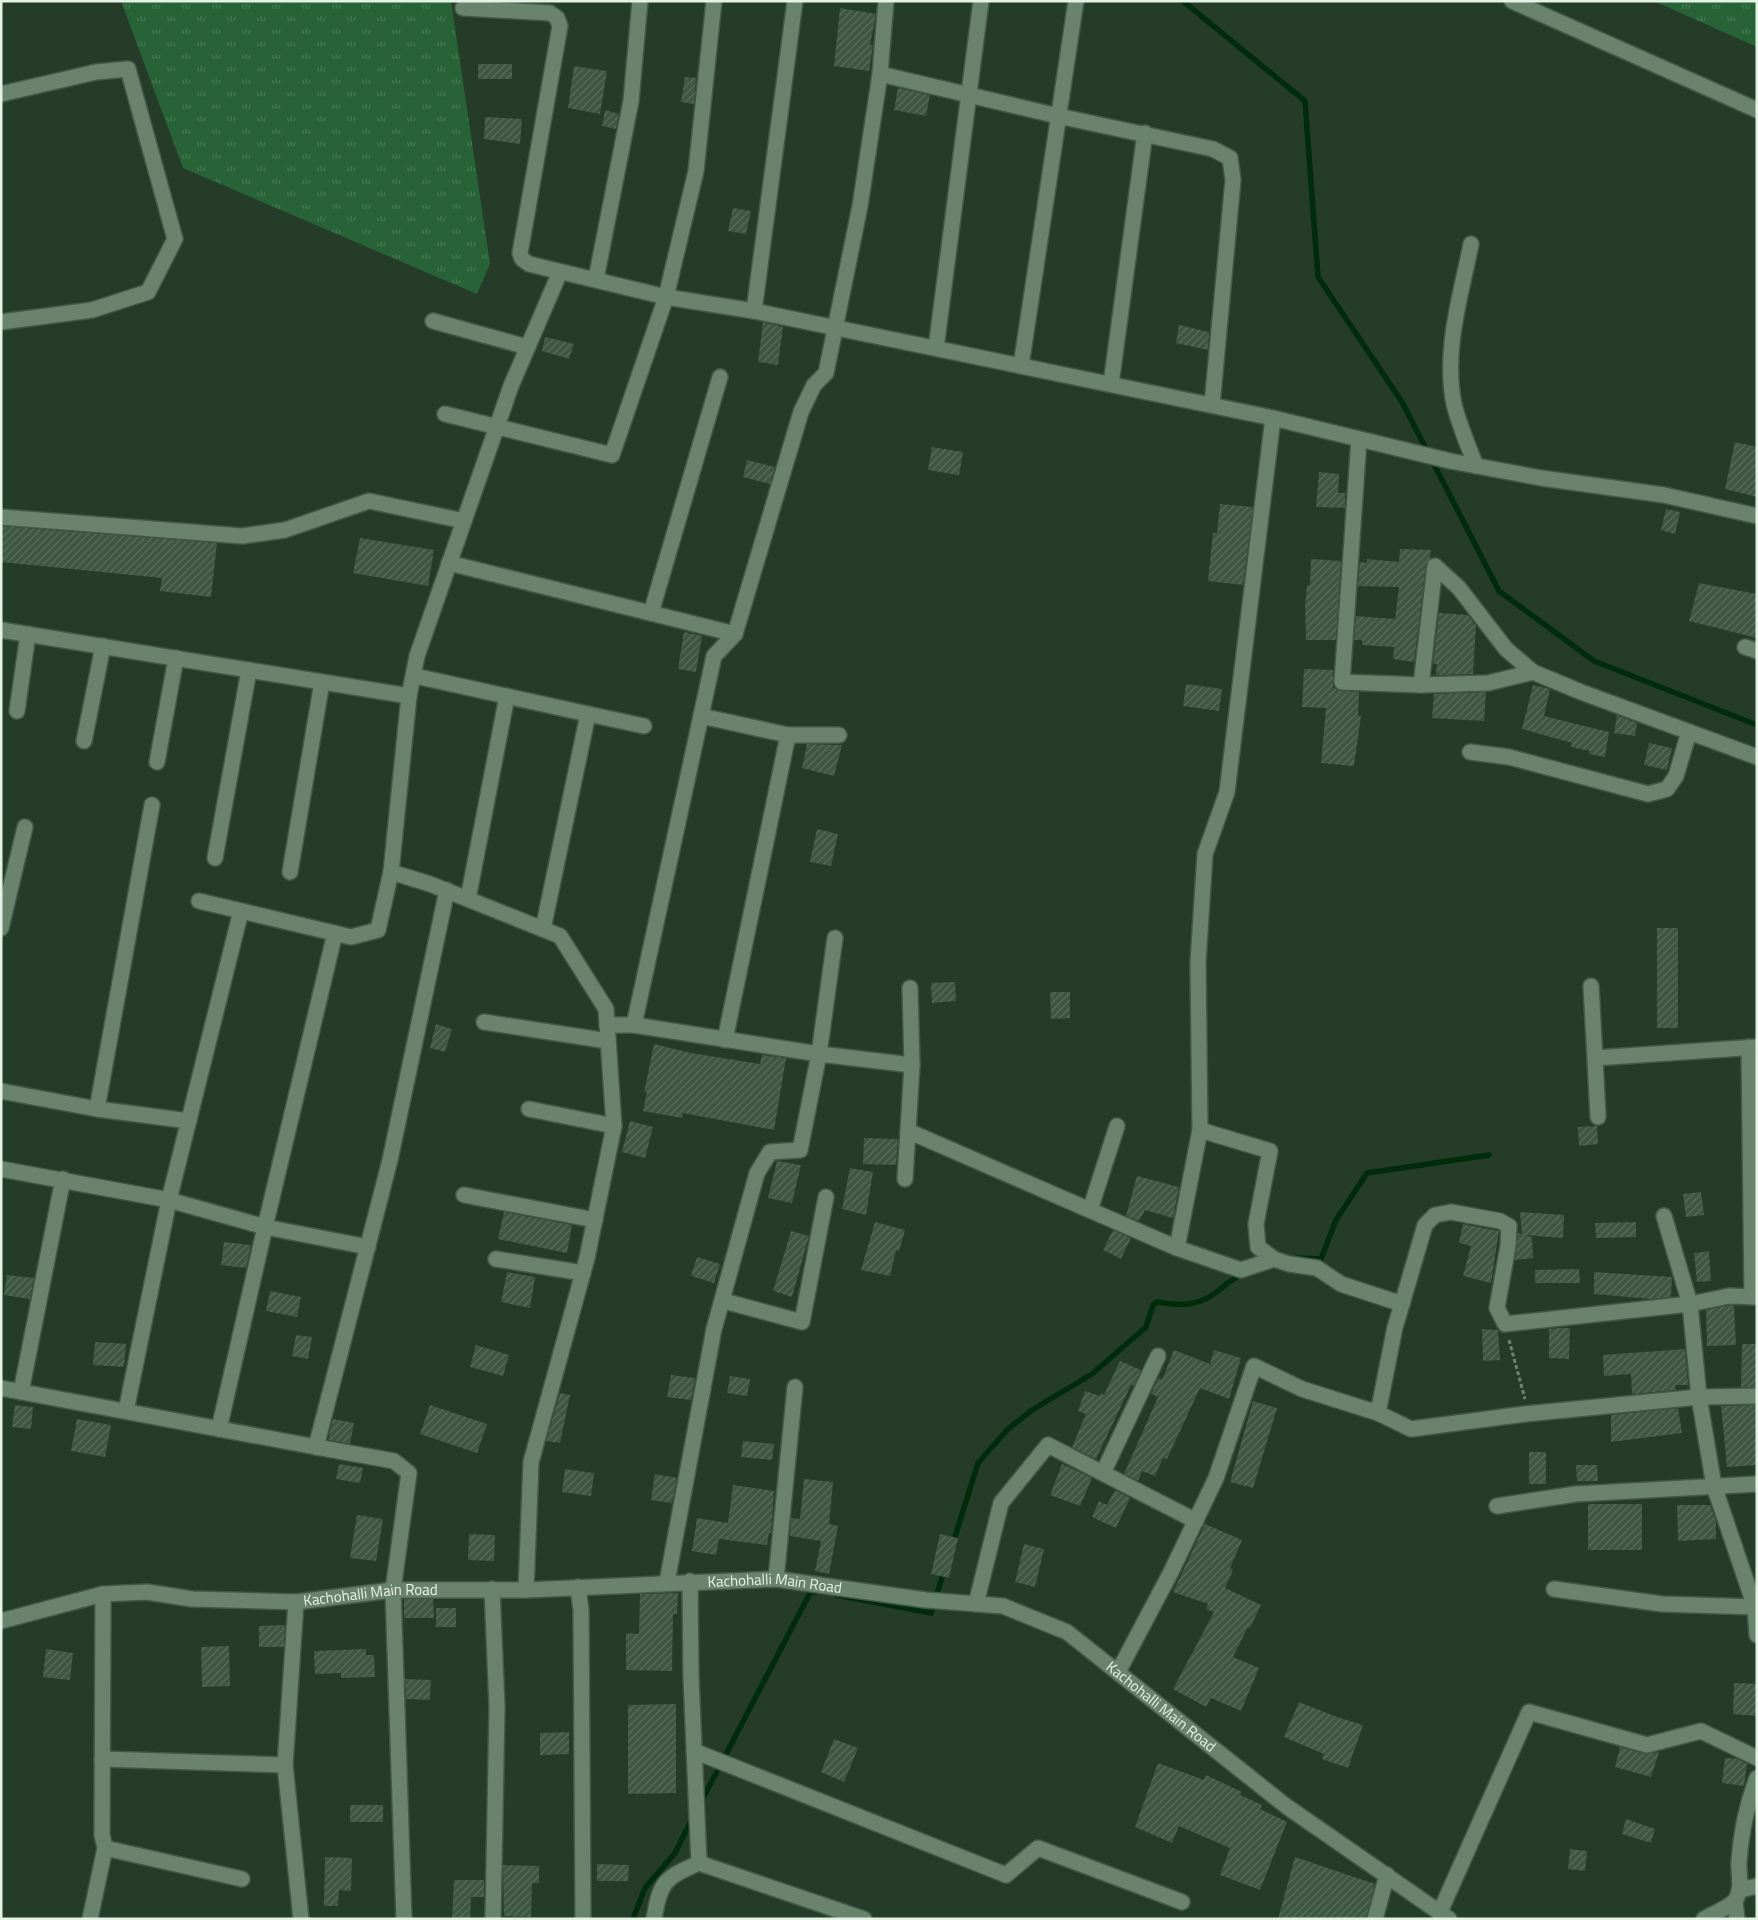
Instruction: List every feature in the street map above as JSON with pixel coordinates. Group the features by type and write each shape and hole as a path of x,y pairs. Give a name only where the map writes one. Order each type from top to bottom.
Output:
{"street":[{"path":"596,279 631,101 640,1"},
{"path":"445,414 612,456 666,297 696,170 714,1"},
{"path":"754,311 795,1"},
{"path":"634,1025 714,656 735,634 801,412 814,385 826,373 860,206 880,74 886,1"},
{"path":"936,348 982,1"},
{"path":"1021,366 1076,1"},
{"path":"1512,1 1757,110"},
{"path":"463,8 550,13 557,18 560,26 520,253 522,259 529,264 666,297 754,311 1212,405 1450,461 1541,478 1664,495 1757,516"},
{"path":"1,94 96,72 128,69 175,238 148,292 92,310 1,322"},
{"path":"880,74 1058,116 1146,133 1213,149 1230,158 1233,180 1212,405"},
{"path":"1111,384 1146,133"},
{"path":"1471,244 1454,330 1451,369 1454,402 1476,466"},
{"path":"199,901 351,937 378,930 391,872 409,696 415,676 417,656 496,427 527,347 560,272"},
{"path":"433,321 527,347"},
{"path":"651,613 720,377"},
{"path":"1177,1248 1200,1130 1198,962 1205,854 1227,792 1272,418"},
{"path":"1358,439 1342,682 1420,685 1488,683 1533,672"},
{"path":"1,517 242,536 285,530 369,501 464,521"},
{"path":"449,562 735,634"},
{"path":"1420,685 1436,566 1458,588 1506,649 1533,672 1581,692 1757,757"},
{"path":"1,630 409,696"},
{"path":"17,711 28,634"},
{"path":"84,741 103,646"},
{"path":"157,762 176,658"},
{"path":"215,858 249,670"},
{"path":"415,676 644,726"},
{"path":"290,872 322,682"},
{"path":"468,899 507,696"},
{"path":"543,928 588,714"},
{"path":"701,716 788,735 839,735"},
{"path":"1470,752 1509,757 1648,794 1667,789 1676,776 1689,732"},
{"path":"725,1040 788,735"},
{"path":"97,1109 152,805"},
{"path":"1,928 25,827"},
{"path":"391,872 447,890 560,936 606,1009 614,1126 582,1273 530,1462 526,1590"},
{"path":"316,1447 390,1160 447,890"},
{"path":"126,1411 169,1200 240,911"},
{"path":"219,1428 335,933"},
{"path":"667,1582 714,1329 724,1301 757,1173 770,1152 800,1150 819,1054 835,938"},
{"path":"1591,986 1598,1117"},
{"path":"905,1178 912,1065 910,988"},
{"path":"484,1022 608,1041"},
{"path":"607,1025 634,1025 819,1054 912,1065"},
{"path":"1378,1413 1395,1327 1426,1225 1435,1215 1451,1212 1500,1221 1509,1226 1508,1246 1497,1308 1505,1324 1690,1304 1729,1296 1754,1297 1753,1047 1595,1058"},
{"path":"1,1091 97,1109 188,1121"},
{"path":"529,1109 614,1126"},
{"path":"1090,1210 1117,1126"},
{"path":"1200,1130 1270,1151 1256,1224 1258,1247 1274,1259 1289,1264 1317,1268 1341,1284 1402,1304"},
{"path":"908,1131 1177,1248 1241,1270 1274,1259"},
{"path":"1,1170 63,1179 169,1200 265,1228 368,1247"},
{"path":"21,1392 63,1179"},
{"path":"464,1195 595,1220"},
{"path":"724,1301 802,1322 826,1197"},
{"path":"1664,1216 1690,1304 1699,1397 1714,1486 1756,1607 1757,1634"},
{"path":"496,1259 582,1273"},
{"path":"1103,1473 1158,1356"},
{"path":"1118,1672 1196,1521 1216,1478 1254,1366 1302,1389 1378,1413 1411,1429 1525,1414 1699,1397 1757,1396"},
{"path":"776,1579 795,1387"},
{"path":"1,1388 394,1461 409,1473 394,1590 404,1919"},
{"path":"976,1604 1001,1503 1048,1445 1196,1521"},
{"path":"1497,1506 1576,1494 1757,1484"},
{"name":"Kachohalli Main Road","path":"1,1621 104,1594 147,1592 192,1599 296,1602 394,1590 526,1590 667,1582 776,1579 926,1600 1003,1606 1067,1632 1286,1806 1445,1915"},
{"path":"690,1581 689,1600 699,1864"},
{"path":"578,1587 581,1610 583,1919"},
{"path":"492,1589 497,1707 493,1919"},
{"path":"1554,1589 1662,1604 1716,1604 1756,1607"},
{"path":"90,1919 105,1848 102,1835 104,1594"},
{"path":"296,1602 285,1765 301,1919"},
{"path":"1445,1915 1529,1712 1647,1745 1701,1731 1757,1758"},
{"path":"694,1751 1006,1875 1038,1848 1182,1902"},
{"path":"102,1759 285,1765"},
{"path":"1737,1919 1738,1863 1750,1795 1757,1778"},
{"path":"105,1848 242,1879"},
{"path":"654,1919 658,1893 672,1875 699,1864 864,1919"},
{"path":"1375,1919 1386,1875"},
{"path":"1704,1919 1737,1895 1757,1886"}],"path":[{"path":"1505,1324 1526,1404 1525,1414"}],"green space":[{"path":"121,1 451,1 490,264 477,294 183,168"},
{"path":"1654,1 1757,1 1757,47"}],"building":[{"path":"840,8 876,14 870,45 873,45 869,71 834,66"},
{"path":"478,64 512,64 512,79 478,79"},
{"path":"574,66 607,71 600,114 568,108"},
{"path":"685,77 696,78 694,104 681,102"},
{"path":"898,88 930,95 926,116 894,110"},
{"path":"605,110 619,114 616,129 602,126"},
{"path":"485,117 522,119 520,144 484,139"},
{"path":"733,208 751,211 746,234 728,231"},
{"path":"763,322 783,327 778,365 758,362"},
{"path":"1179,325 1209,332 1208,350 1176,343"},
{"path":"545,337 574,344 569,359 542,351"},
{"path":"1735,442 1757,447 1757,497 1725,489"},
{"path":"932,447 963,452 959,475 928,470"},
{"path":"747,460 775,467 770,484 743,477"},
{"path":"1319,472 1339,474 1338,493 1345,493 1345,508 1316,507"},
{"path":"1220,504 1253,507 1243,585 1208,581 1213,533 1217,533"},
{"path":"1666,509 1680,512 1675,534 1661,530"},
{"path":"1,526 217,543 211,597 160,591 162,578 1,562"},
{"path":"360,538 434,550 428,586 353,573"},
{"path":"1400,549 1431,550 1430,558 1426,565 1414,662 1393,659 1394,647 1362,645 1362,640 1354,640 1356,616 1395,619 1399,587 1358,586 1360,562 1367,563 1367,559 1399,562"},
{"path":"1311,559 1341,561 1336,640 1306,640 1305,607 1307,585 1310,585"},
{"path":"1699,583 1757,594 1757,638 1689,621"},
{"path":"1439,613 1468,615 1476,626 1473,674 1436,675 1437,664 1433,664"},
{"path":"684,632 702,636 696,672 678,669"},
{"path":"1304,669 1333,670 1333,688 1342,691 1359,692 1358,716 1361,716 1354,766 1321,763 1326,708 1302,707"},
{"path":"1186,684 1222,689 1219,711 1183,706"},
{"path":"1533,685 1550,689 1544,716 1609,732 1605,757 1589,754 1590,751 1571,747 1572,743 1522,729"},
{"path":"1486,692 1484,721 1432,718 1434,694"},
{"path":"1617,715 1637,723 1635,736 1614,733"},
{"path":"1649,743 1672,748 1667,770 1644,765"},
{"path":"807,744 842,745 834,776 802,768"},
{"path":"817,829 838,834 831,866 810,862"},
{"path":"1657,928 1678,928 1678,1028 1657,1028"},
{"path":"955,982 956,1001 932,1003 931,983"},
{"path":"1050,992 1070,992 1070,1018 1051,1019"},
{"path":"436,1024 452,1029 445,1052 430,1048"},
{"path":"654,1044 691,1053 760,1064 762,1055 786,1058 774,1130 683,1113 682,1118 643,1111 647,1092 644,1092"},
{"path":"630,1121 653,1127 645,1158 622,1152"},
{"path":"1597,1126 1598,1144 1579,1146 1578,1127"},
{"path":"864,1138 898,1139 896,1165 863,1164"},
{"path":"777,1161 801,1165 792,1203 768,1198"},
{"path":"850,1168 873,1172 866,1215 842,1209"},
{"path":"1137,1176 1179,1187 1173,1218 1145,1210 1139,1221 1126,1216"},
{"path":"1701,1192 1704,1215 1686,1217 1683,1194"},
{"path":"504,1212 572,1225 567,1253 498,1239"},
{"path":"1520,1212 1564,1215 1563,1238 1524,1235 1532,1237 1533,1258 1515,1260 1518,1233 1522,1234"},
{"path":"875,1222 905,1230 899,1251 896,1250 890,1276 861,1270"},
{"path":"1636,1222 1636,1237 1596,1238 1595,1223"},
{"path":"1463,1224 1499,1231 1491,1283 1463,1276 1471,1246 1459,1243"},
{"path":"1113,1230 1131,1238 1121,1259 1103,1250"},
{"path":"791,1231 809,1236 792,1297 773,1291"},
{"path":"224,1242 251,1245 246,1268 221,1265"},
{"path":"1709,1251 1711,1281 1697,1282 1694,1253"},
{"path":"697,1257 720,1264 714,1283 691,1276"},
{"path":"1579,1269 1580,1283 1535,1283 1535,1270"},
{"path":"507,1272 535,1277 530,1308 501,1302"},
{"path":"1594,1272 1672,1277 1671,1297 1651,1299 1594,1294"},
{"path":"7,1275 34,1278 30,1299 4,1295"},
{"path":"270,1291 301,1297 297,1317 266,1311"},
{"path":"1730,1305 1734,1306 1736,1345 1707,1346 1706,1310"},
{"path":"1570,1328 1569,1359 1549,1358 1549,1329"},
{"path":"1482,1329 1498,1330 1500,1360 1483,1361"},
{"path":"296,1335 312,1337 308,1359 292,1356"},
{"path":"95,1342 126,1344 124,1367 93,1365"},
{"path":"1742,1344 1757,1344 1757,1387 1741,1387"},
{"path":"476,1345 509,1355 503,1376 470,1367"},
{"path":"1685,1349 1688,1385 1675,1385 1676,1390 1632,1394 1631,1374 1604,1376 1603,1355"},
{"path":"1174,1350 1210,1364 1214,1350 1241,1358 1229,1399 1200,1388 1167,1459 1163,1458 1155,1476 1142,1471 1138,1481 1124,1474 1158,1397 1151,1394 1158,1378 1162,1380"},
{"path":"1120,1361 1141,1370 1134,1386 1131,1385 1096,1459 1072,1447 1086,1414 1078,1411 1085,1391 1100,1396 1101,1393 1104,1395"},
{"path":"671,1375 695,1378 691,1400 667,1397"},
{"path":"730,1376 750,1379 747,1396 727,1393"},
{"path":"560,1393 570,1395 560,1443 546,1441"},
{"path":"1253,1401 1277,1408 1253,1488 1230,1482"},
{"path":"15,1405 33,1407 31,1429 12,1427"},
{"path":"430,1405 487,1424 477,1453 420,1434"},
{"path":"1757,1405 1757,1465 1727,1467 1721,1406"},
{"path":"1678,1408 1682,1433 1611,1442 1611,1415"},
{"path":"77,1419 111,1425 105,1457 71,1451"},
{"path":"333,1419 354,1423 350,1444 328,1440"},
{"path":"743,1441 774,1444 772,1460 741,1457"},
{"path":"1529,1452 1546,1452 1546,1484 1529,1484"},
{"path":"339,1464 363,1468 360,1483 336,1479"},
{"path":"1062,1464 1092,1478 1080,1506 1050,1495"},
{"path":"1576,1465 1597,1465 1598,1481 1577,1481"},
{"path":"565,1469 594,1473 591,1496 562,1492"},
{"path":"655,1474 677,1478 672,1503 651,1500"},
{"path":"804,1479 833,1482 829,1524 838,1526 829,1574 815,1571 821,1541 790,1536 791,1518 800,1519"},
{"path":"733,1485 774,1491 771,1533 769,1533 767,1545 719,1539 716,1555 692,1551 697,1518 728,1523"},
{"path":"1115,1490 1130,1498 1116,1528 1092,1517 1099,1501 1107,1505"},
{"path":"1588,1504 1642,1504 1642,1550 1588,1550"},
{"path":"1677,1505 1710,1505 1716,1521 1716,1539 1678,1541"},
{"path":"357,1515 383,1519 376,1561 350,1558"},
{"path":"1205,1524 1242,1540 1230,1568 1233,1570 1225,1588 1261,1605 1233,1657 1259,1668 1241,1711 1211,1698 1206,1707 1173,1689 1214,1612 1206,1609 1208,1604 1173,1592"},
{"path":"469,1534 495,1535 494,1561 468,1560"},
{"path":"940,1534 958,1538 949,1578 931,1574"},
{"path":"1024,1544 1044,1549 1035,1587 1015,1582"},
{"path":"678,1593 677,1614 673,1614 672,1671 626,1670 626,1633 639,1634 640,1594"},
{"path":"404,1599 433,1599 434,1618 404,1618"},
{"path":"436,1608 456,1608 456,1627 436,1627"},
{"path":"285,1625 284,1647 259,1647 259,1626"},
{"path":"229,1646 230,1686 202,1687 201,1647"},
{"path":"46,1649 73,1653 70,1680 43,1677"},
{"path":"366,1649 366,1655 374,1655 375,1677 341,1678 341,1673 315,1674 314,1651"},
{"path":"405,1679 431,1680 430,1700 406,1699"},
{"path":"1734,1683 1757,1684 1756,1716 1733,1714"},
{"path":"1299,1702 1363,1725 1348,1768 1322,1759 1324,1754 1284,1737"},
{"path":"676,1704 676,1793 628,1794 628,1705"},
{"path":"569,1732 569,1754 540,1755 540,1733"},
{"path":"834,1739 858,1748 844,1782 821,1772"},
{"path":"1620,1747 1645,1754 1659,1752 1651,1777 1615,1767"},
{"path":"1725,1758 1738,1759 1747,1764 1744,1786 1722,1783"},
{"path":"1158,1763 1204,1780 1206,1775 1242,1792 1240,1795 1262,1805 1260,1809 1287,1822 1260,1890 1220,1875 1230,1848 1179,1826 1172,1843 1135,1827"},
{"path":"350,1805 383,1805 383,1822 350,1822"},
{"path":"1626,1819 1655,1829 1651,1843 1622,1834"},
{"path":"1570,1849 1587,1851 1585,1871 1568,1869"},
{"path":"325,1857 352,1858 351,1891 339,1890 338,1906 324,1906"},
{"path":"1295,1857 1375,1884 1366,1919 1278,1919"},
{"path":"597,1864 629,1865 628,1881 597,1881"},
{"path":"503,1865 539,1866 539,1883 532,1883 531,1917 504,1916"},
{"path":"454,1880 484,1880 484,1897 471,1897 470,1919 452,1919"}],"waterway":[{"path":"1183,1 1305,101 1318,277 1402,402 1499,591 1594,661 1757,725"},
{"path":"1297,1258 1321,1259 1336,1220 1367,1173 1489,1155"},
{"path":"953,1543 978,1463 1008,1429 1032,1410 1092,1374 1146,1327 1153,1305 1157,1302 1192,1304 1205,1300 1229,1282 1244,1274"},
{"path":"836,1595 931,1613 944,1571"},
{"path":"701,1802 810,1593 820,1591"},
{"path":"633,1919 645,1888 675,1853 692,1819"}]}
